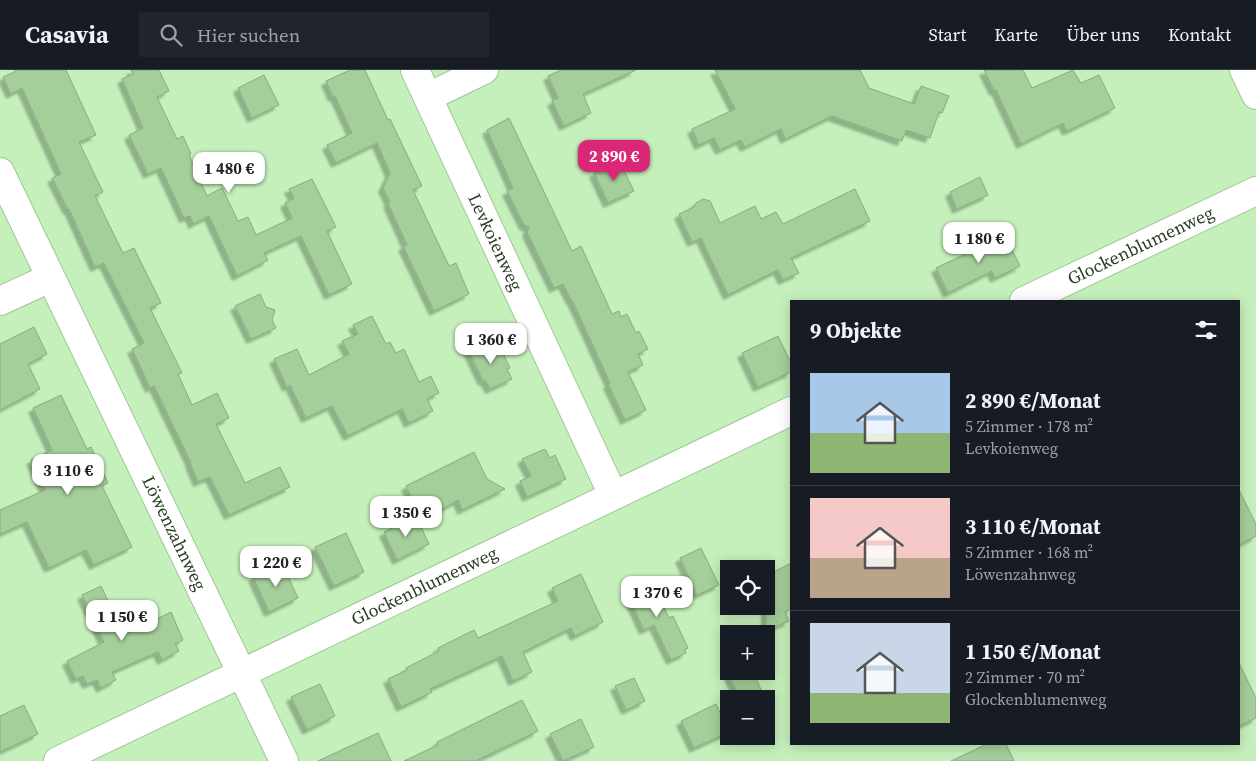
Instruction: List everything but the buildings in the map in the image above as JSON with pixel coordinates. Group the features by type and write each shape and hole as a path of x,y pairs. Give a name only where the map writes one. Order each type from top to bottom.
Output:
{"street":[{"name":"Levkoienweg","path":"415,70 614,495"},
{"path":"428,97 484,70"},
{"path":"1244,70 1256,95"},
{"name":"Löwenzahnweg","path":"0,172 284,761"},
{"name":"Glockenblumenweg","path":"1026,300 1256,191"},
{"path":"0,301 50,278"},
{"name":"Glockenblumenweg","path":"58,761 790,411"}]}
